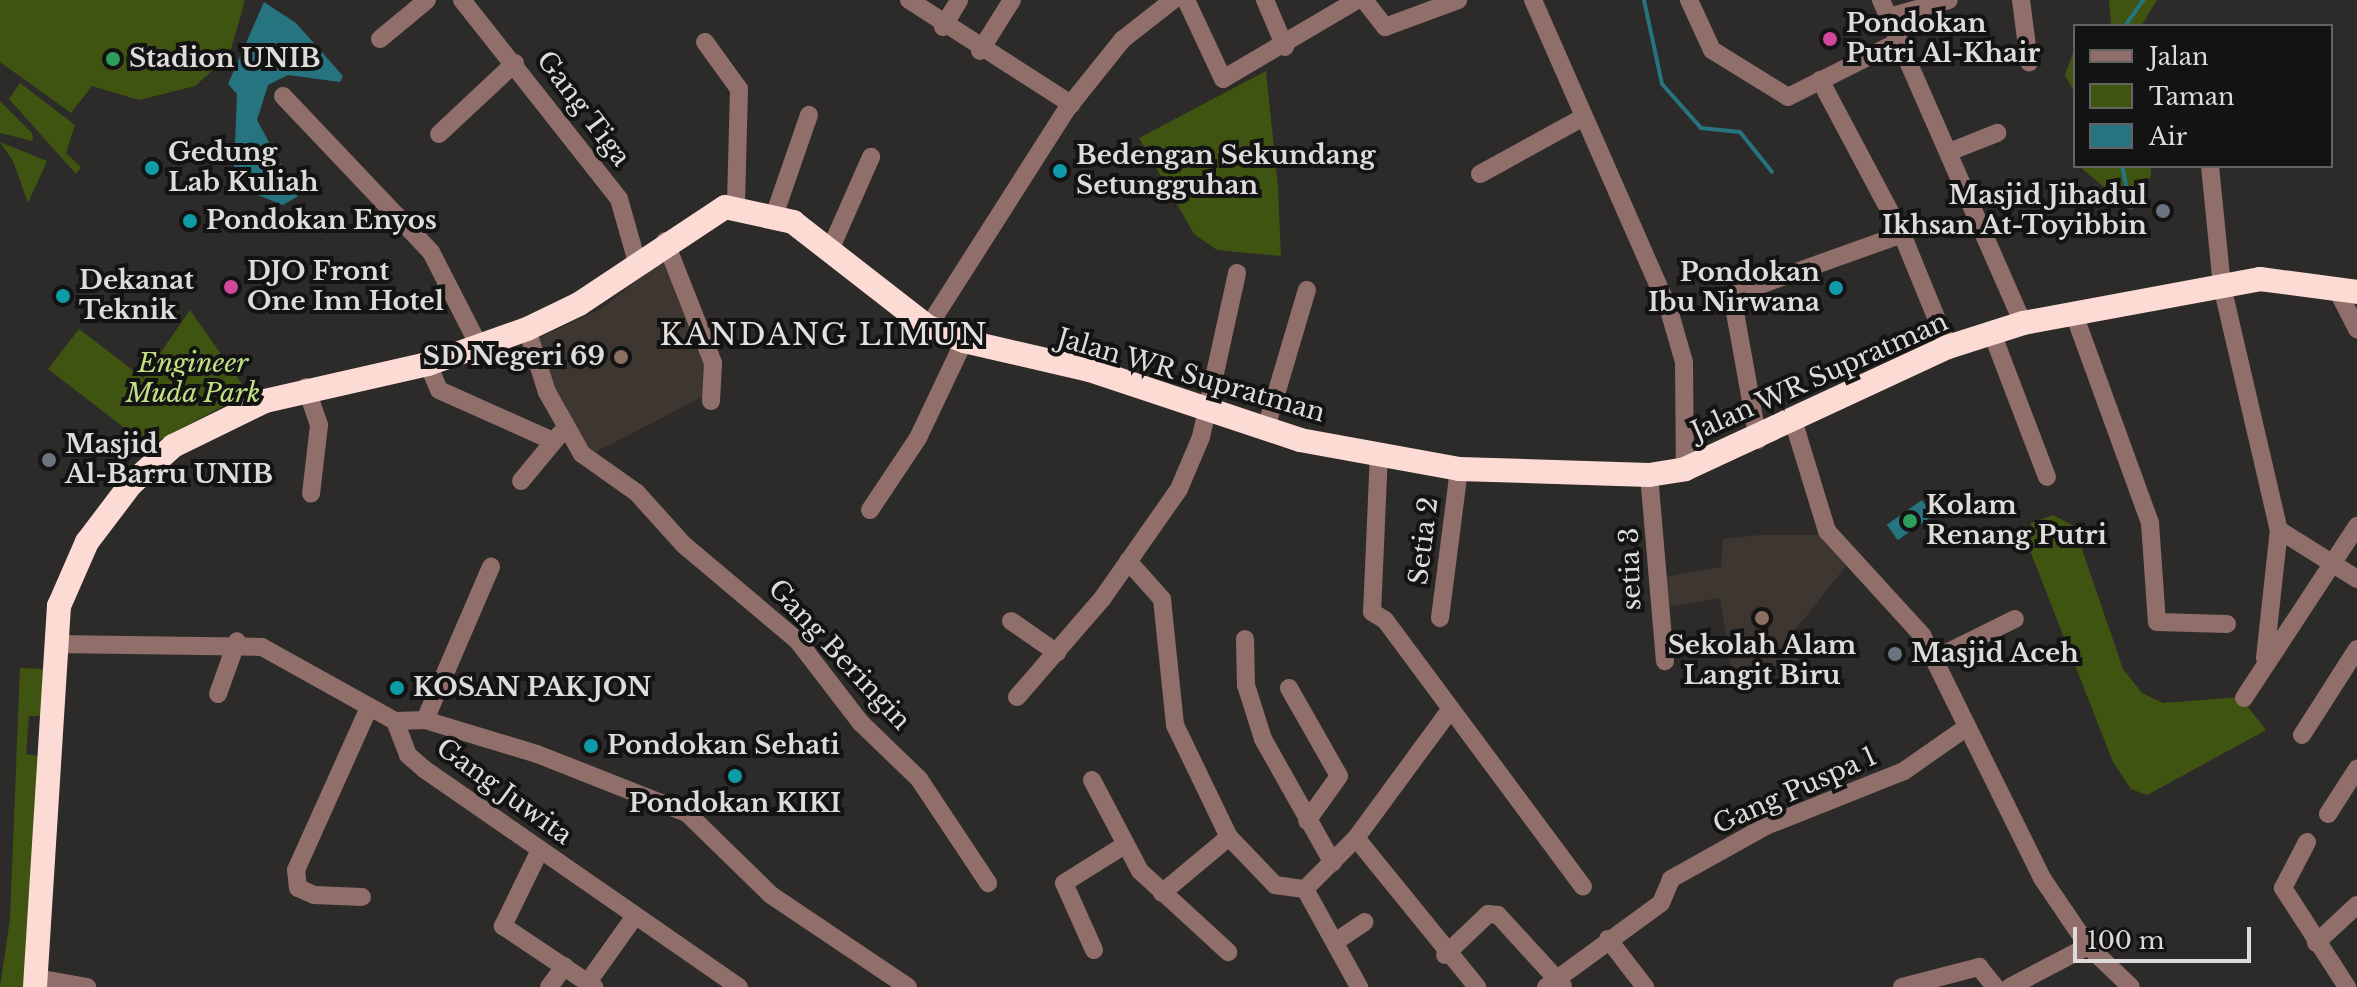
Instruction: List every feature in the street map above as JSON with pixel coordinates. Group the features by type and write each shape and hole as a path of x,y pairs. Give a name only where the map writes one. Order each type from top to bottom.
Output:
{"highway":[{"name":"Jalan WR Supratman","path":"736,207 774,216 830,250 928,327 964,341 1090,370 1266,428 1459,469 1649,475 1685,469 1758,440 1793,420 1948,347 2023,323 2260,279 2347,292"},
{"path":"36,982 54,644 70,573 131,484 173,446 306,387 428,364 527,329 579,304 665,241 713,211 736,207"}],"street":[{"path":"380,39 427,0"},
{"name":"Gang Tiga","path":"462,0 515,63 619,199 637,262"},
{"path":"909,0 980,51 1071,104"},
{"path":"943,27 959,0"},
{"path":"980,51 1012,0"},
{"path":"928,327 1071,104 1122,40 1173,0"},
{"path":"1186,0 1223,79 1285,47 1332,8 1357,0"},
{"path":"1265,0 1285,47"},
{"path":"1364,0 1385,27 1458,0"},
{"path":"1533,0 1580,119 1669,310 1684,362 1685,469"},
{"path":"1689,0 1703,38 1733,67 1793,98 1820,80 1900,41"},
{"path":"1949,0 1885,9 2023,323"},
{"path":"2021,0 2029,62"},
{"path":"705,42 739,89 736,207"},
{"path":"439,134 515,63"},
{"path":"1820,80 1902,234 1948,347"},
{"path":"283,96 431,252 479,346"},
{"path":"774,216 809,115"},
{"path":"1480,174 1580,119"},
{"path":"1949,152 1997,133"},
{"path":"830,250 871,157"},
{"path":"2210,168 2222,286 2279,530 2265,662"},
{"path":"1758,440 1730,297 1902,234"},
{"path":"665,241 713,363 711,401"},
{"path":"1017,697 1057,653 1179,489 1206,409 1237,273"},
{"path":"1266,428 1307,290"},
{"path":"2347,292 2357,329"},
{"path":"2074,314 2150,523 2157,622 2227,624"},
{"name":"Gang Beringin","path":"527,329 559,435 637,493 684,545 797,640 861,723 919,779 988,883"},
{"path":"1992,333 2047,477"},
{"path":"870,510 918,438 964,341"},
{"path":"428,364 439,390 559,435 521,481"},
{"path":"306,387 319,425 311,494"},
{"path":"1793,420 1827,531 1936,658 2042,878 2088,946 2131,987"},
{"path":"1379,453 1372,612 1583,887"},
{"name":"Setia 2","path":"1440,618 1459,469"},
{"name":"setia 3","path":"1649,475 1665,661"},
{"path":"2244,698 2357,526"},
{"path":"2279,530 2357,579"},
{"path":"1128,561 1162,599 1175,725 1229,837 1275,885 1305,889 1338,940 1359,987"},
{"path":"425,720 491,567"},
{"path":"1936,658 2015,619"},
{"path":"1011,621 1057,653"},
{"path":"1245,639 1246,685 1263,739 1333,863"},
{"path":"54,644 237,641 262,647 368,710 395,721 425,720 687,813 771,895 908,987"},
{"path":"218,694 237,641"},
{"path":"2302,735 2357,649"},
{"path":"1289,688 1339,776 1307,821"},
{"path":"362,897 298,888 296,870 368,710"},
{"path":"1305,889 1356,838 1450,710"},
{"name":"Gang Juwita","path":"395,721 408,755 739,987"},
{"name":"Gang Puspa 1","path":"1612,936 1668,896 1671,879 1766,826 1904,771 1967,727"},
{"path":"2328,814 2357,769"},
{"path":"1092,780 1123,846 1162,893 1228,952"},
{"path":"1162,893 1229,837"},
{"path":"1356,838 1445,955 1477,987"},
{"path":"2307,842 2282,882 2316,943 2347,987"},
{"path":"1094,950 1064,883 1123,846"},
{"path":"540,850 502,924 591,985 635,916"},
{"path":"2316,943 2357,905"},
{"path":"1445,955 1493,914 1555,984 1612,936 1645,987"},
{"path":"1338,940 1365,922"},
{"path":"2010,987 2088,946"},
{"path":"549,987 565,966"},
{"path":"1906,987 1979,967 1995,987"},
{"path":"36,982 87,987"}],"shaded area":[{"name":"SD Negeri 69","path":"669,256 711,373 710,393 588,456 532,341 601,309"},
{"name":"Sekolah Alam Langit Biru","path":"1760,535 1820,535 1850,561 1795,630 1797,661 1734,686 1720,598 1666,607 1666,577 1721,567 1723,539"}],"green space":[{"name":"Stadion UNIB","path":"0,0 244,0 244,4 229,56 195,86 139,100 92,86 71,113 0,62"},
{"path":"2109,0 2157,0 2142,24 2111,24"},
{"path":"2073,53 2073,90 2065,75"},
{"path":"1266,71 1278,187 1281,256 1217,250 1194,234 1139,138"},
{"path":"20,83 75,125 66,153 81,167 76,174 9,99"},
{"path":"0,101 32,133 33,141 0,133"},
{"path":"0,142 47,161 28,203 13,161"},
{"path":"2081,168 2151,168 2145,188 2109,191"},
{"name":"Engineer Muda Park","path":"190,310 248,393 148,446 48,369 79,329 143,378"},
{"path":"2053,515 2074,526 2123,669 2142,693 2163,703 2240,697 2266,730 2147,795 2131,789 2113,762 2027,543 2031,523"},
{"path":"20,668 44,669 41,716 29,716 26,754 38,756 25,987 0,987 10,919"}],"water":[{"path":"264,2 296,23 343,76 340,82 288,75 268,85 257,120 298,196 283,205 250,192 234,168 237,94 228,84"},
{"name":"Kolam Renang Putri","path":"1922,500 1933,516 1898,540 1887,525"}],"waterway":[{"path":"1644,0 1662,84 1701,128 1740,132 1772,172"},
{"path":"2126,24 2143,0"},
{"path":"2122,168 2131,207"}],"place":[{"name":"Pondokan Putri Al-Khair","path":"1830,39"},
{"name":"Stadion UNIB","path":"113,59"},
{"name":"Gedung Lab Kuliah","path":"152,168"},
{"name":"Bedengan Sekundang Setungguhan","path":"1060,171"},
{"name":"Masjid Jihadul Ikhsan At-Toyibbin","path":"2163,211"},
{"name":"Pondokan Enyos","path":"190,221"},
{"name":"DJO Front One Inn Hotel","path":"231,287"},
{"name":"Pondokan Ibu Nirwana","path":"1836,288"},
{"name":"Dekanat Teknik","path":"63,296"},
{"name":"SD Negeri 69","path":"621,357"},
{"name":"Masjid Al-Barru UNIB","path":"49,460"},
{"name":"Kolam Renang Putri","path":"1910,521"},
{"name":"Sekolah Alam Langit Biru","path":"1762,618"},
{"name":"Masjid Aceh","path":"1895,654"},
{"name":"KOSAN PAK JON","path":"397,688"},
{"name":"Pondokan Sehati","path":"591,746"},
{"name":"Pondokan KIKI","path":"735,776"}],"district":[{"name":"KANDANG LIMUN","path":"824,335"}]}
